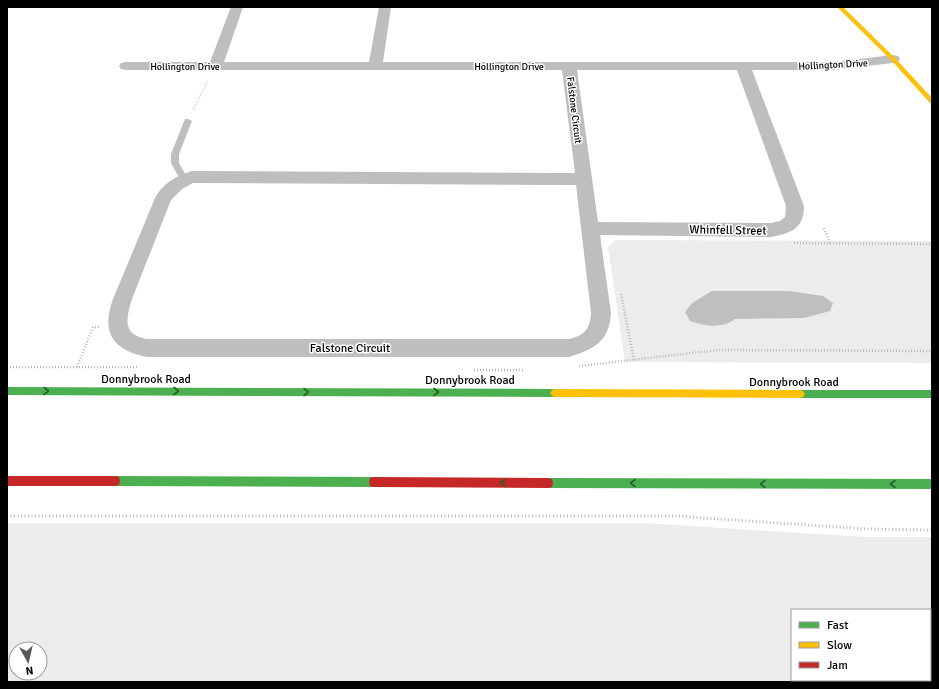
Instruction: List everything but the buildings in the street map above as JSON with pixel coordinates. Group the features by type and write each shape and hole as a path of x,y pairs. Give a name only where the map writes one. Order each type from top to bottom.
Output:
{"main road":[{"path":"840,7 893,59 932,102"},
{"path":"893,59 932,92"},
{"name":"Donnybrook Road","path":"7,391 932,394"},
{"path":"7,481 932,484"}],"street":[{"path":"215,66 237,7"},
{"path":"375,65 385,7"},
{"name":"Hollington Drive","path":"126,66 833,66 893,59"},
{"name":"Falstone Circuit","path":"118,327 121,336 128,343 137,347 148,348 569,348 591,339 601,322 601,313 569,66"},
{"name":"Whinfell Street","path":"591,228 771,230 786,227 793,221 796,214 796,206 743,66"},
{"path":"118,327 120,308 163,198 169,190 184,179 192,176 584,178"}],"lane":[{"path":"184,179 175,163 175,154 188,121"}],"path":[{"path":"188,121 215,66"},
{"path":"824,228 830,243"},
{"path":"792,243 932,244"},
{"path":"621,292 634,360"},
{"path":"77,367 93,327 118,327"},
{"path":"7,516 675,516 868,529 932,530"}],"shaded area":[{"path":"615,240 932,241 932,363 625,362 608,247"},
{"path":"712,291 789,291 823,296 833,303 830,311 804,318 735,319 724,324 713,326 690,321 685,312 692,303"},
{"path":"7,523 644,523 864,537 932,537 932,682 7,682"}],"traffic: fast":[{"path":"7,391 555,393"},
{"path":"800,394 932,394"},
{"path":"115,481 374,482"},
{"path":"548,483 932,484"}],"traffic: slow":[{"path":"840,7 893,59 932,102"},
{"path":"555,393 800,394"}],"traffic: jam":[{"path":"7,481 115,481"},
{"path":"374,482 548,483"}]}
